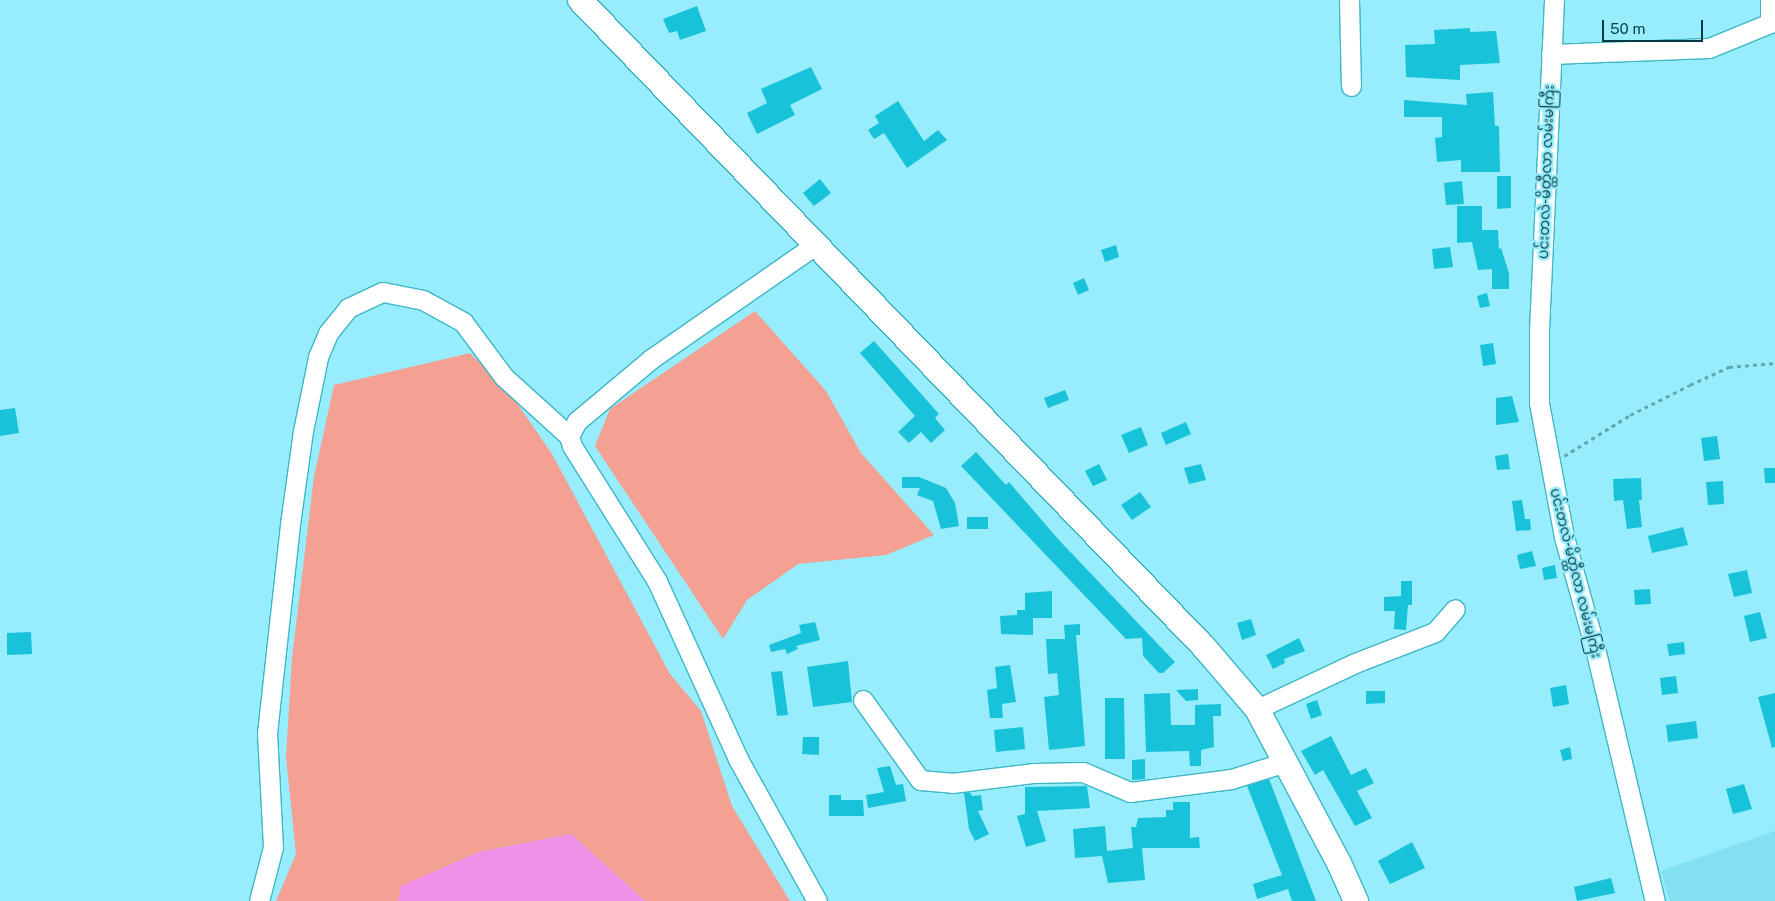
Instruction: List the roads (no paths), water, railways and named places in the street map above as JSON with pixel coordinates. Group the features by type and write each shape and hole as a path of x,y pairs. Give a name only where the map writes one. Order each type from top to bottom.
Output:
{"main road":[{"path":"580,0 1204,647 1257,709 1356,901"}],"street":[{"path":"1349,0 1352,86"},
{"name":"ပင်းတလဲ-မိတ္ထီလာ လမ်းမကြီး","path":"1554,0 1539,332 1539,402 1564,537 1595,648 1655,901"},
{"path":"1551,54 1709,48 1770,23 1770,0"},
{"path":"569,436 577,421 651,359 815,245"},
{"path":"258,901 273,847 267,733 291,517 303,431 318,357 328,333 348,308 383,292 423,300 463,322 504,377 569,436 572,446 657,581 738,758 817,901"},
{"path":"1257,709 1355,663 1435,632 1455,609"},
{"path":"863,700 920,780 952,784 1034,773 1083,772 1130,792 1231,779 1286,762"}]}
